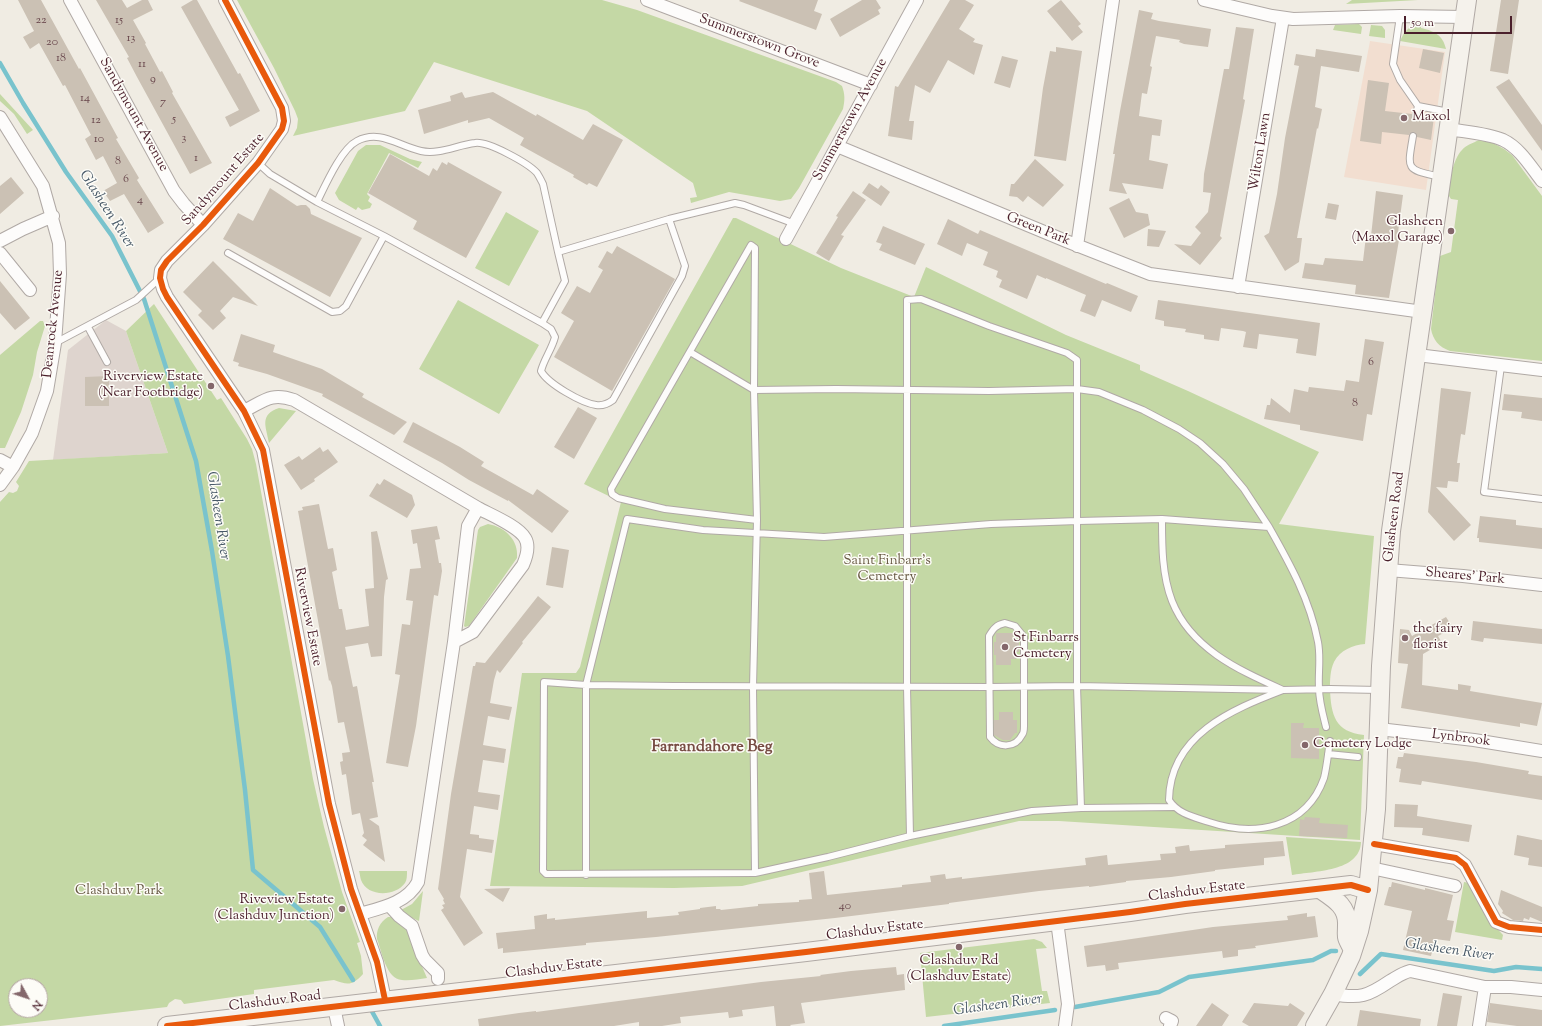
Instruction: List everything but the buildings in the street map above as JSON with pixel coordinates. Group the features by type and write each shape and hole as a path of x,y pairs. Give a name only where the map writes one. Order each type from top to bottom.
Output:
{"street":[{"name":"Sandymount Avenue","path":"70,0 174,191 203,225"},
{"name":"Sandymount Estate","path":"160,278 161,270 167,260 203,225 258,163 282,129 284,121 282,108 225,0"},
{"name":"Summerstown Grove","path":"647,0 870,85"},
{"name":"Summerstown Avenue","path":"786,240 917,0"},
{"name":"Green Park","path":"837,146 1077,246 1113,0"},
{"path":"1210,0 1283,18 1303,19 1400,16 1465,8"},
{"name":"Glasheen Road","path":"1315,1026 1333,994 1353,951 1368,890 1374,844 1380,690 1392,531 1424,312 1465,8"},
{"name":"Wilton Lawn","path":"1238,287 1283,18"},
{"name":"Deanrock Avenue","path":"0,117 44,186 59,243 60,274 55,343 47,391 32,433 13,467 0,485"},
{"path":"1449,120 1503,140 1517,150 1542,181"},
{"path":"0,241 53,216"},
{"path":"1077,246 1150,274 1424,312"},
{"path":"0,253 30,290"},
{"name":"Riverview Estate","path":"160,278 167,297 244,411 263,450 329,804 351,889 377,962 374,1002"},
{"path":"1417,355 1542,370"},
{"path":"244,411 271,397 277,396 294,400 514,528 525,538 527,552 523,565 473,632 454,642"},
{"path":"0,460 13,467"},
{"path":"360,914 389,905 413,891 418,882 454,642 468,526 478,508"},
{"name":"Sheares' Park","path":"1388,570 1463,576 1542,585"},
{"name":"Lynbrook","path":"1379,729 1474,740 1542,751"},
{"path":"1374,844 1456,858 1465,865 1496,922 1509,927 1542,930"},
{"path":"1371,868 1455,886"},
{"name":"Clashduv Estate","path":"374,1002 806,952 1185,904 1351,885 1368,890"},
{"path":"1320,889 1342,905 1348,923 1346,937 1353,951"},
{"path":"389,905 399,916 412,926 422,955 438,973 438,979"},
{"path":"1057,921 1068,1004 1065,1026"},
{"path":"1333,994 1350,997 1365,996 1378,990 1404,972 1410,971 1486,987 1512,986 1542,990"},
{"path":"1479,1026 1486,987"},
{"name":"Clashduv Road","path":"167,1026 374,1002"},
{"path":"334,1007 338,1026"}],"lane":[{"path":"1400,16 1393,64 1400,80 1418,106 1449,120"},
{"path":"1416,115 1418,106"},
{"path":"1413,136 1409,158 1412,168 1416,171 1442,177"},
{"path":"317,202 347,149 355,142 368,137 384,138 421,151 433,152 476,143 485,143 493,146 530,168 537,174 543,184 565,281 542,323"},
{"path":"258,163 270,174 317,202 384,236 551,329 555,337 541,372 545,377 575,396 597,405 610,403 614,400 682,276 685,266 669,220"},
{"path":"558,252 669,220 734,204 744,205 795,224"},
{"path":"228,253 332,312 340,311 346,306 384,236"},
{"path":"755,873 753,687 757,534 754,390 755,248 751,245 611,489 612,494 618,498 636,503 665,509 756,520"},
{"path":"55,343 88,327 136,300 160,278"},
{"path":"910,836 907,300 922,299 989,326 1067,353 1077,360 1077,686 1081,808"},
{"path":"88,327 107,362"},
{"path":"690,352 754,390 836,389 989,391 1077,389 1099,392 1115,397 1179,429 1200,443 1223,464 1244,489 1269,527 1294,572 1308,607 1318,644 1320,667 1319,689 1326,728"},
{"path":"1501,366 1484,492 1542,499"},
{"path":"586,875 586,685 627,519 703,530 838,537 991,524 1162,519 1269,527"},
{"path":"1162,519 1164,568 1172,601 1191,634 1204,646 1225,661 1250,675 1283,690"},
{"path":"1005,623 1015,626 1024,637 1024,726 1023,735 1014,744 1007,746 1000,745 994,742 990,737 990,687 989,636 992,630 998,625 1005,623"},
{"path":"1174,808 1081,808 1032,811 910,836 821,859 755,873 546,874 543,871 544,682 586,685 753,687 1077,686 1283,690 1380,690"},
{"path":"1283,690 1249,703 1228,714 1199,734 1183,754 1172,777 1169,800 1174,808 1183,813 1236,828 1267,828 1282,824 1300,812 1311,802 1323,778 1330,741"},
{"path":"1328,754 1358,757"}],"shaded area":[{"path":"1370,41 1445,52 1426,190 1344,177"},
{"path":"106,320 126,331 168,453 53,460 68,350"}],"green space":[{"path":"237,0 602,0 637,10 836,82 842,86 843,89 844,106 799,188 791,199 780,201 729,192 691,203 690,198 697,197 693,183 587,111 434,62 405,111 293,136 297,128 298,119 295,111 274,68"},
{"path":"1352,0 1418,0 1346,4"},
{"path":"1359,24 1362,27 1361,34 1333,30 1335,25"},
{"path":"1371,25 1382,26 1385,30 1385,38 1369,36"},
{"path":"1421,25 1421,28 1437,34 1443,40 1446,49 1400,41 1404,33 1411,26"},
{"path":"0,94 33,130 27,134 14,114 0,101"},
{"path":"1479,140 1491,142 1512,155 1542,196 1542,361 1450,351 1437,343 1432,333 1431,329 1439,260 1440,256 1451,252 1458,200 1451,199 1449,196 1449,185 1452,172 1456,159 1462,150 1468,145"},
{"path":"366,145 380,145 410,159 422,162 418,168 389,153 367,194 370,197 368,201 372,204 370,208 362,210 358,207 356,210 339,200 335,193 358,151"},
{"path":"506,212 539,231 509,286 475,268"},
{"name":"Saint Finbarr's Cemetery","path":"733,218 736,218 841,268 914,297 926,267 1066,335 1140,365 1140,370 1319,452 1279,524 1374,536 1365,644 1352,647 1340,654 1334,662 1330,679 1332,707 1336,721 1347,730 1364,735 1360,840 1059,821 1019,821 742,886 674,888 490,886 522,673 576,673 580,667 621,502 584,484"},
{"path":"458,300 539,345 499,414 419,369"},
{"name":"Clashduv Park","path":"154,304 217,400 221,398 252,449 256,464 313,779 324,827 342,892 360,942 357,943 361,956 363,974 356,981 350,983 343,983 334,980 254,990 254,994 184,1004 181,1000 175,999 169,1003 167,1007 0,1026 0,502 9,492 13,493 17,491 19,486 16,482 29,461 168,453 126,331"},
{"path":"40,321 43,321 45,326 37,352 33,375 21,412 5,448 0,448 0,355"},
{"path":"279,408 296,411 269,443 265,422 266,418 269,414"},
{"path":"488,524 500,528 510,535 516,546 517,558 469,626 465,627 478,530 480,527"},
{"path":"1286,837 1361,842 1359,852 1345,865 1323,871 1292,875"},
{"path":"359,871 407,871 407,877 405,883 400,888 388,893 382,893 369,890 364,886"},
{"path":"1464,882 1469,883 1491,922 1503,935 1502,940 1455,932"},
{"path":"423,891 419,921 410,917 401,910 412,904"},
{"path":"388,917 391,917 410,933 412,943 427,978 402,980 392,975 388,970 377,936 378,929"},
{"path":"1034,939 1042,942 1047,948 1036,949 1042,991 1047,991 1050,1003 926,1017 920,953"}],"waterway":[{"name":"Glasheen River","path":"0,63 66,172 112,236 144,299 196,461 212,551 228,656 245,790 253,870 320,927 353,980"},
{"path":"1075,1007 1159,992 1189,977 1313,960 1331,951 1336,951"},
{"name":"Glasheen River","path":"1360,974 1381,954 1494,971 1516,967 1542,969"},
{"name":"Glasheen River","path":"369,1006 380,1026"},
{"name":"Glasheen River","path":"944,1026 1055,1010"}],"cycle path":[{"path":"225,0 282,108 284,121 282,129 258,163 203,225 167,261 161,270 160,278 167,297 244,411 263,450 329,804 351,889 377,962 385,1000"},
{"path":"1374,844 1456,858 1465,865 1496,922 1509,927 1542,930"},
{"path":"167,1026 806,952 1185,904 1351,885 1368,890"}],"place":[{"name":"Maxol","path":"1404,118"},
{"name":"Glasheen (Maxol Garage)","path":"1451,231"},
{"name":"Riverview Estate (Near Footbridge)","path":"211,386"},
{"name":"the fairy florist","path":"1405,638"},
{"name":"St Finbarrs Cemetery","path":"1005,647"},
{"name":"Cemetery Lodge","path":"1305,745"},
{"name":"Riveview Estate (Clashduv Junction)","path":"342,909"},
{"name":"Clashduv Rd (Clashduv Estate)","path":"959,947"}],"district":[{"name":"Farrandahore Beg","path":"712,748"}]}
